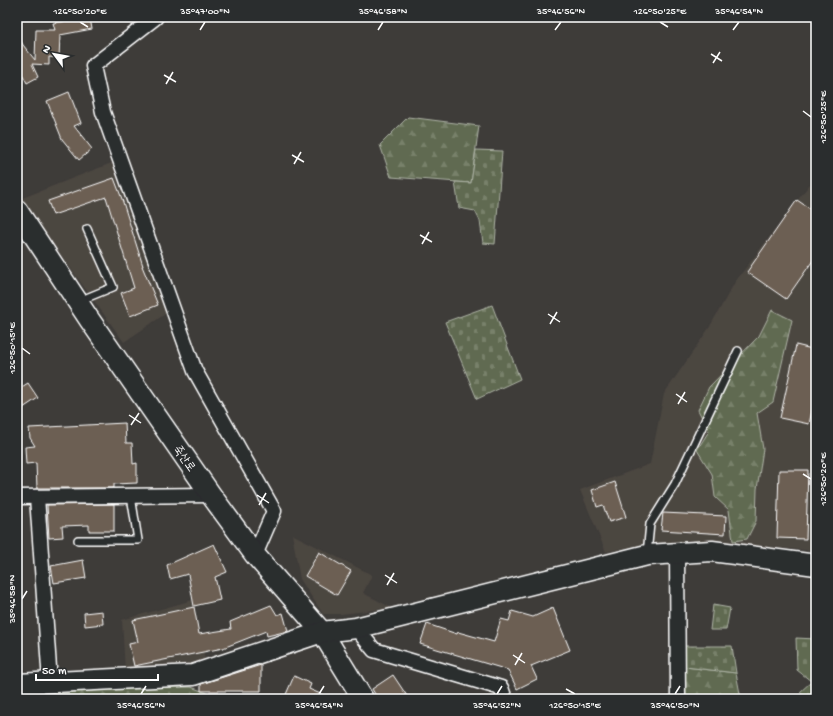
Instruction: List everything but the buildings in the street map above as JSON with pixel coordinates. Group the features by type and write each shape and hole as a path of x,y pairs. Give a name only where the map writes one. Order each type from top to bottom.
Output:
{"street":[{"path":"156,17 93,66 103,112 195,371 274,511 255,555"},
{"name":"죽산로","path":"17,210 77,302 211,496 255,555 322,632 363,699"},
{"path":"17,497 211,496"},
{"path":"37,497 50,682"},
{"path":"17,684 193,675 322,632 356,628 647,555 712,551 816,564"},
{"path":"665,699 669,697 677,699 677,553"},
{"path":"356,628 374,650 501,688 505,699"}],"lane":[{"path":"77,302 113,287 88,229"},
{"path":"647,555 650,524 674,484 738,351"},
{"path":"78,540 138,540 131,496"}],"shaded area":[{"path":"114,162 168,312 124,342 20,199"},
{"path":"810,184 816,188 815,551 716,543 641,545 606,552 580,490 650,464 664,394 709,328 735,282"},
{"path":"292,534 372,575 363,593 392,608 341,614 323,614 300,579"},
{"path":"193,600 206,665 125,672 122,620"}],"green space":[{"path":"408,117 479,126 471,183 391,177 380,145"},
{"path":"476,150 502,151 495,244 483,243 480,221 475,211 459,208 455,182 471,183"},
{"path":"492,305 520,379 477,399 445,322"},
{"path":"772,310 792,320 773,402 757,413 763,449 757,489 756,521 747,539 733,541 729,510 715,497 712,474 697,450 709,431 698,410 709,387 759,336"},
{"path":"713,605 730,608 726,630 710,630"},
{"path":"796,638 816,639 816,685 797,670"},
{"path":"685,646 732,646 736,673 685,667"},
{"path":"685,667 736,673 741,699 673,699"},
{"path":"811,682 816,685 816,699 808,699 800,692"},
{"path":"191,687 223,699 17,699 17,694 119,688"}]}
